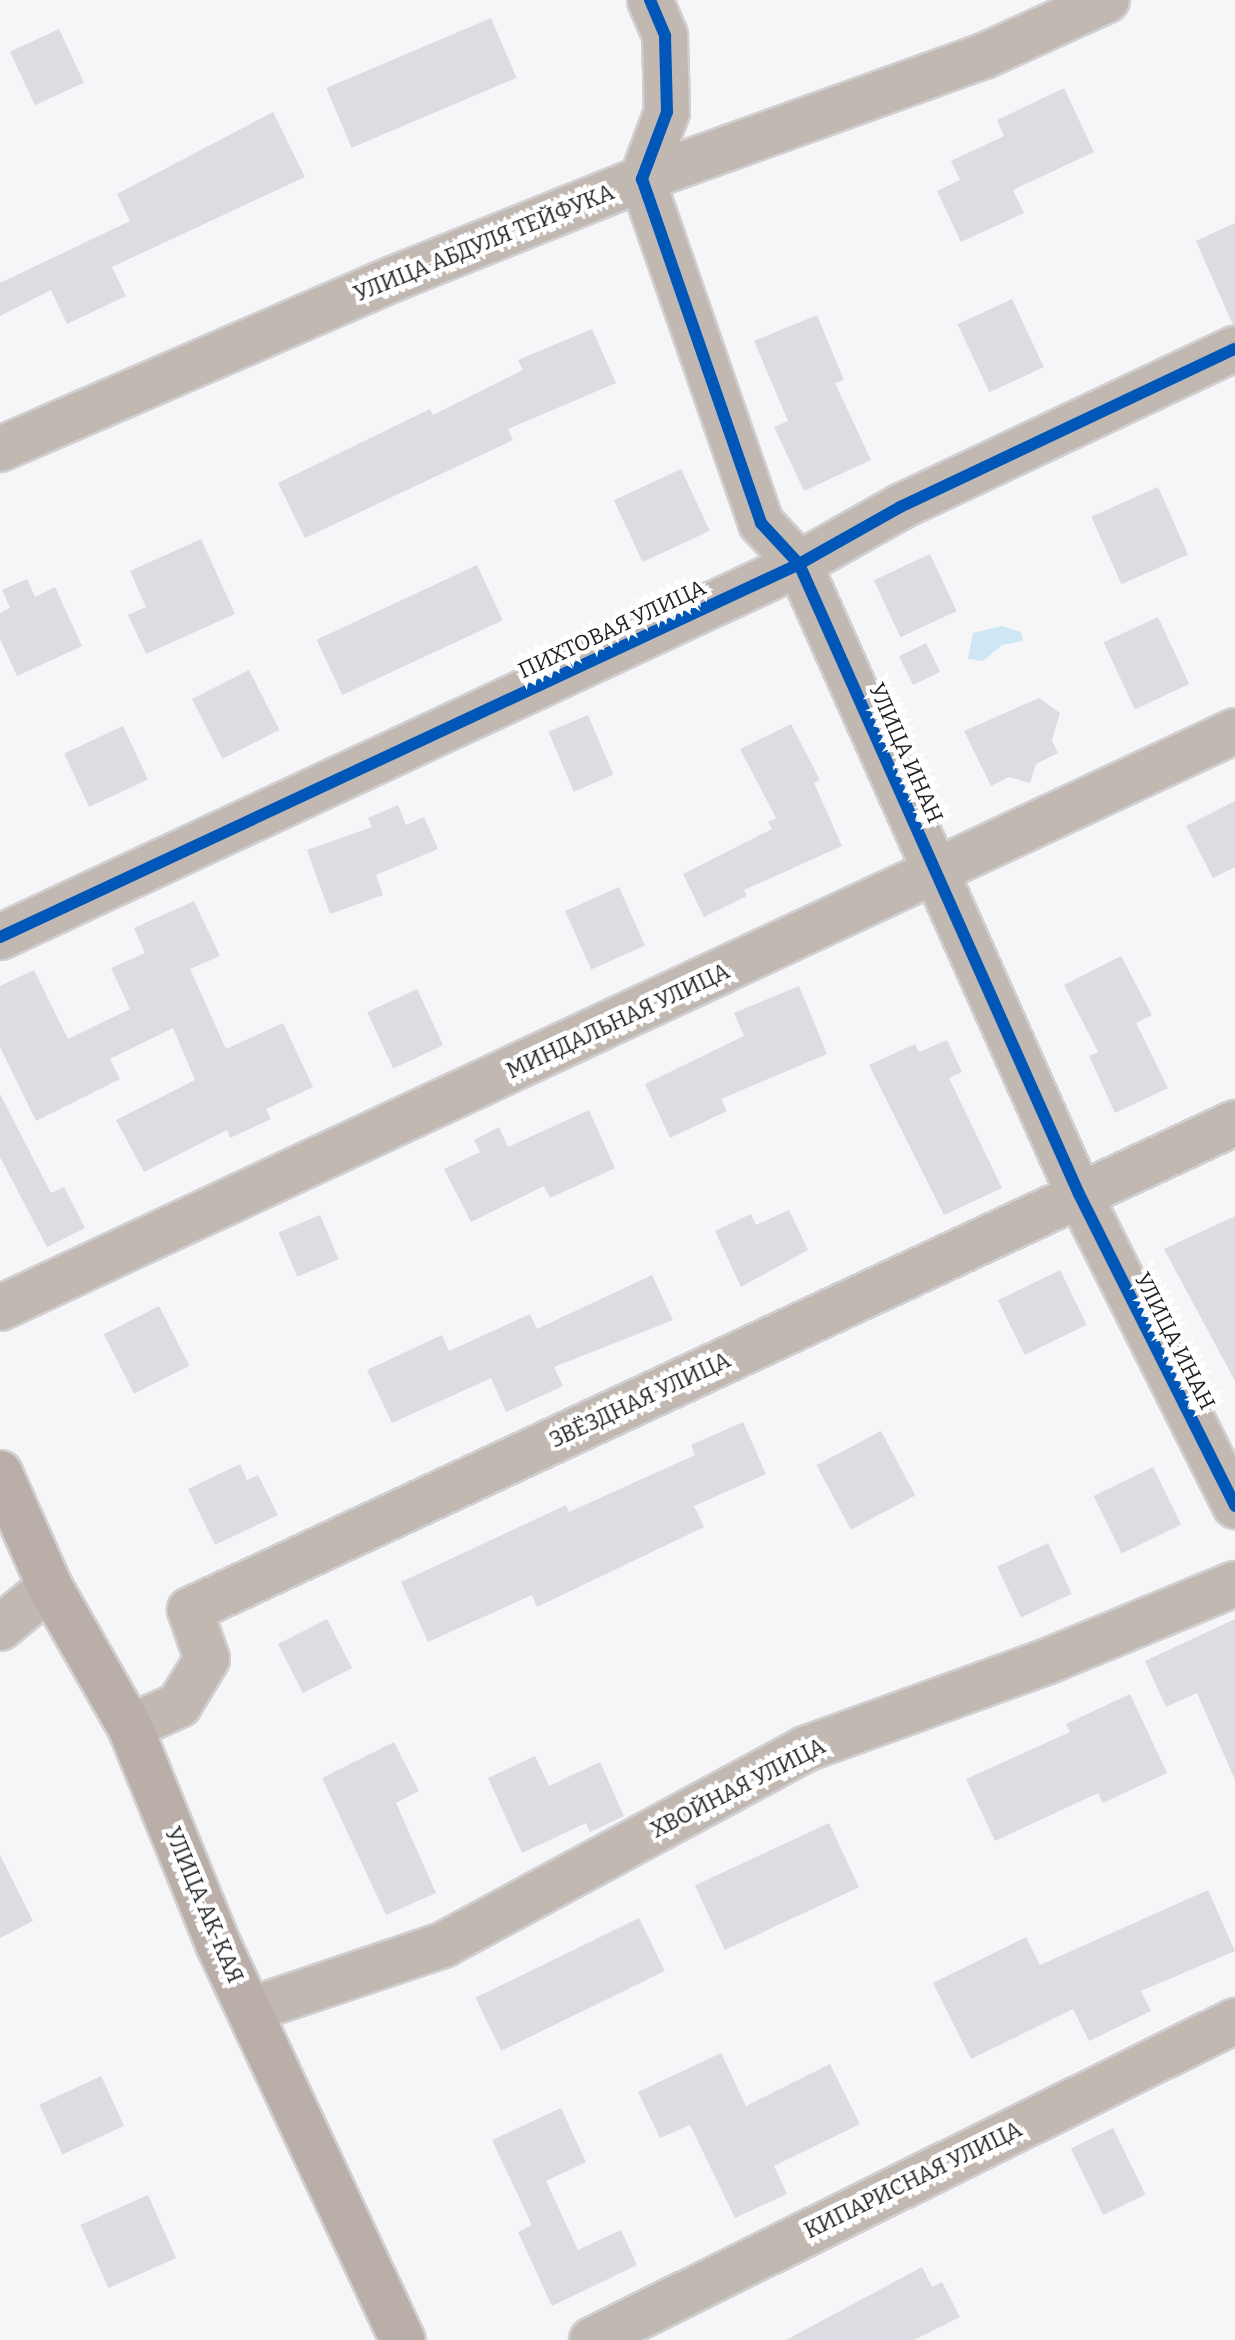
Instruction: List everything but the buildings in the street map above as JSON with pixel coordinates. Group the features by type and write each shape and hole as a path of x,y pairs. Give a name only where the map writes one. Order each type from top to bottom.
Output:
{"main road":[{"name":"УЛИЦА АК-КАЯ","path":"0,1473 50,1587 130,1727 250,2010 403,2340"}],"street":[{"path":"642,179 667,112 665,36 650,0"},
{"name":"УЛИЦА АБДУЛЯ ТЕЙФУКА","path":"0,449 91,405 642,179 984,56 1107,0"},
{"name":"УЛИЦА ИНАН","path":"642,179 761,523 799,564 1079,1194 1235,1506"},
{"name":"ПИХТОВАЯ УЛИЦА","path":"0,937 799,564 900,507 1235,349"},
{"name":"МИНДАЛЬНАЯ УЛИЦА","path":"0,1308 1235,731"},
{"name":"ЗВЁЗДНАЯ УЛИЦА","path":"130,1727 179,1705 207,1659 190,1610 1235,1123"},
{"name":"ХВОЙНАЯ УЛИЦА","path":"250,2010 443,1945 805,1749 1048,1661 1235,1584"},
{"path":"0,1628 50,1587"},
{"name":"КИПАРИСНАЯ УЛИЦА","path":"592,2340 1235,2021"}],"water":[{"path":"1002,626 1021,632 1023,641 1002,645 983,661 968,659 973,633"}],"cycle path":[{"path":"650,0 665,36 667,112 642,179 761,523 799,564 1079,1194 1235,1506"},
{"path":"0,937 799,564 900,507 1235,349"}]}
